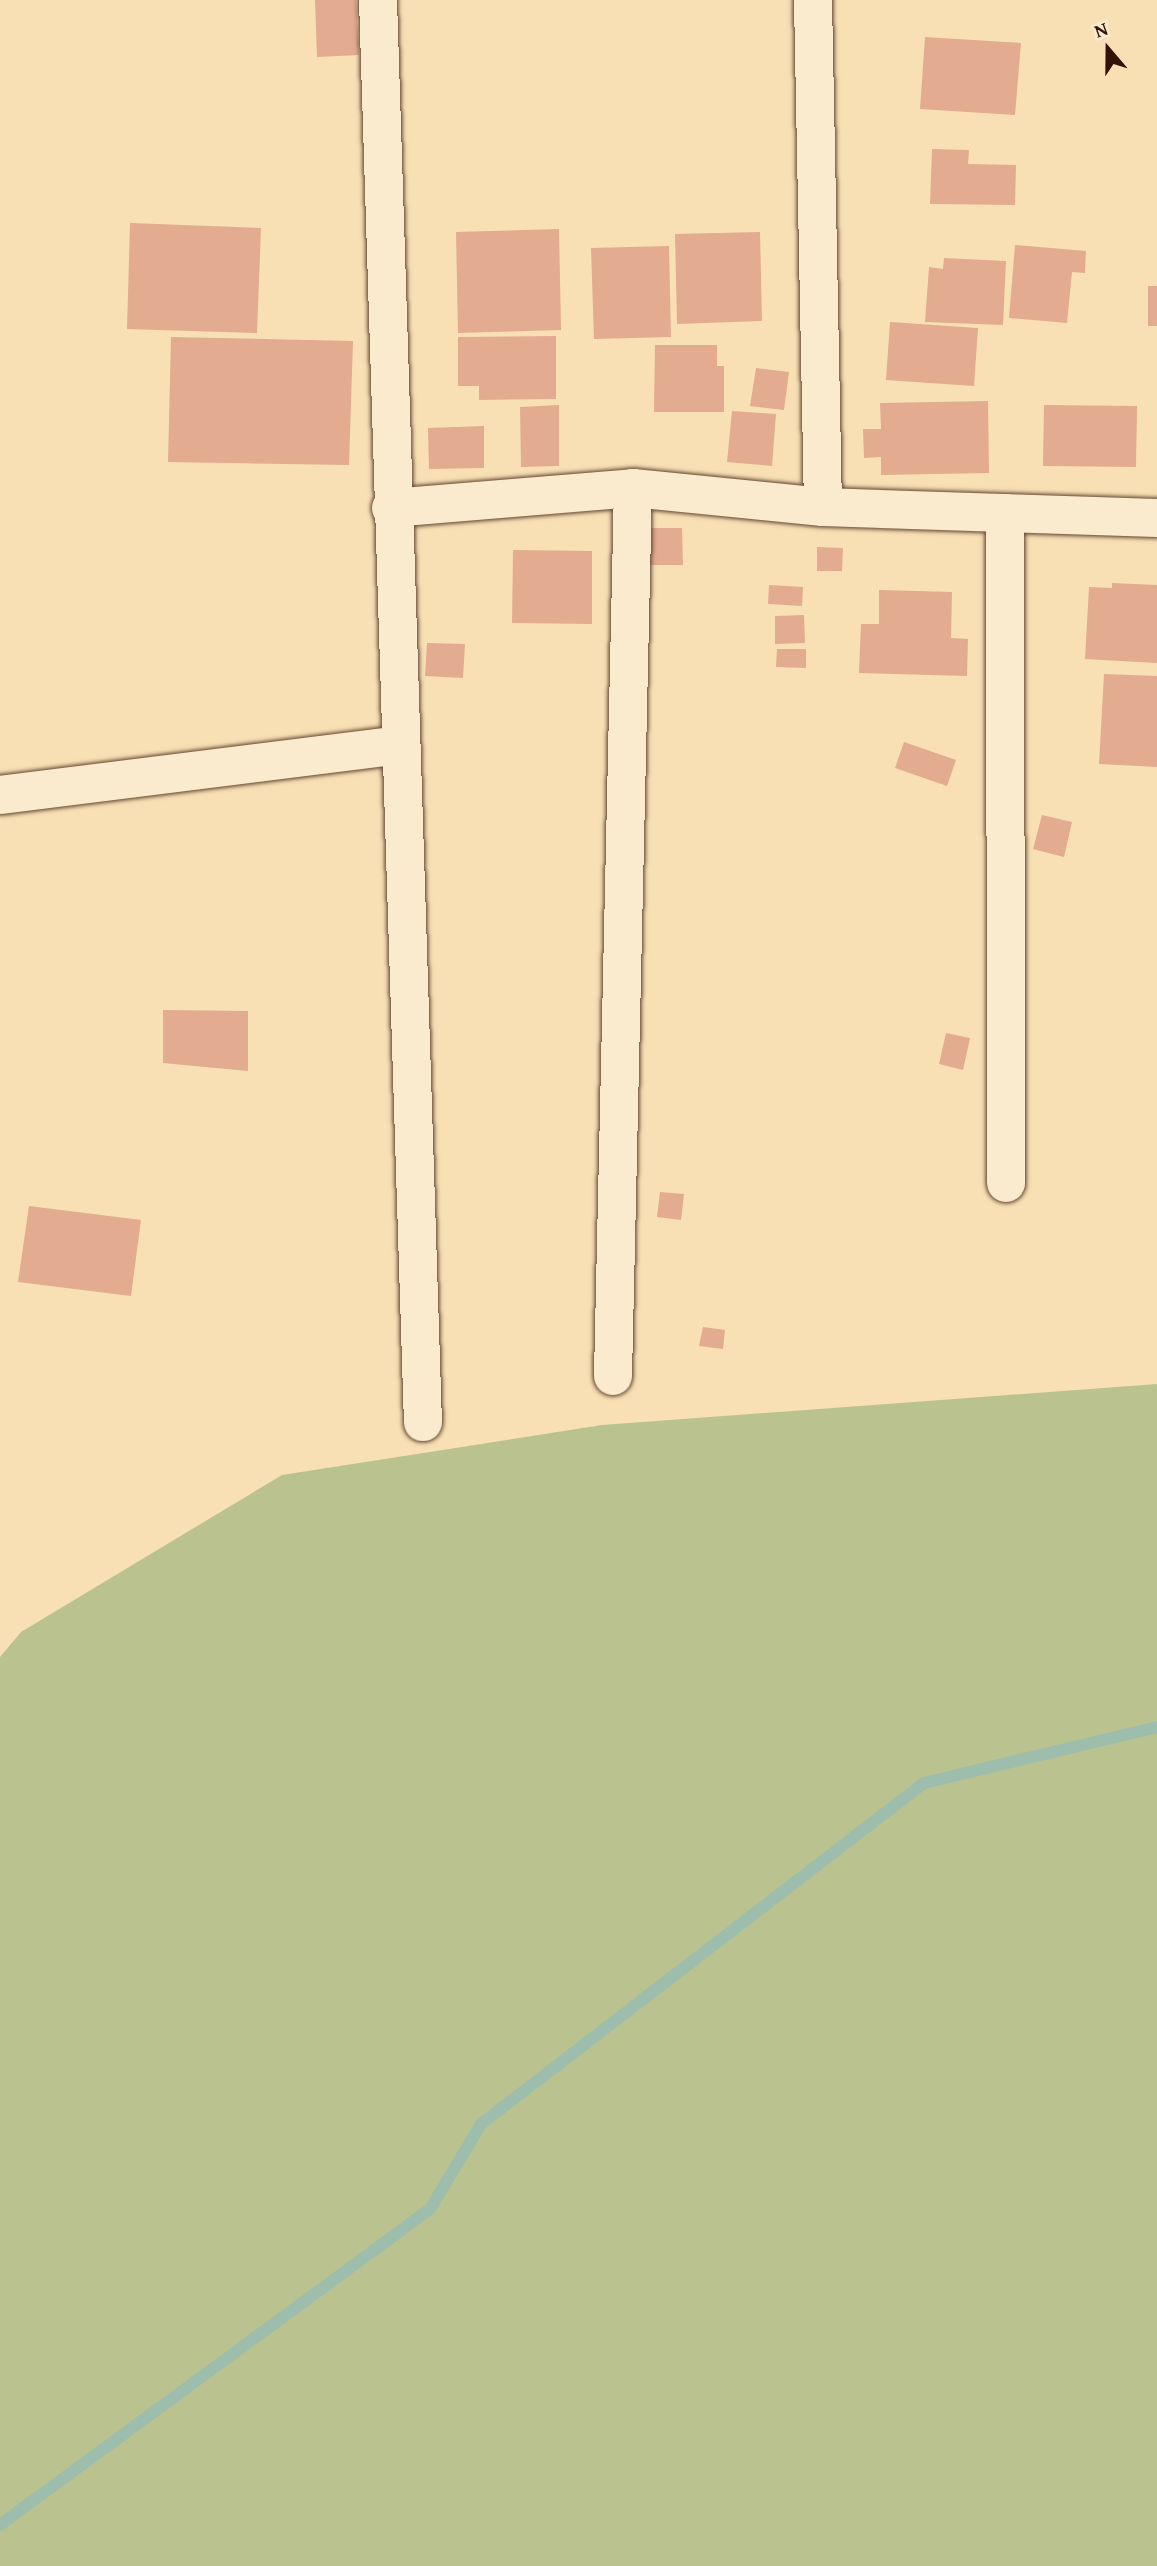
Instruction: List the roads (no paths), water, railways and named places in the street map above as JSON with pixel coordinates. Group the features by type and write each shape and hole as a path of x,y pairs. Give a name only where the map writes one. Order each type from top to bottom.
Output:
{"street":[{"path":"378,0 391,508 423,1422"},
{"path":"813,0 823,507"},
{"path":"391,508 633,488 823,507 1157,518"},
{"path":"613,1376 633,488"},
{"path":"1005,513 1006,1183"},
{"path":"0,795 399,744"}],"waterway":[{"path":"0,2525 430,2209 481,2124 924,1783 1157,1727"}]}
